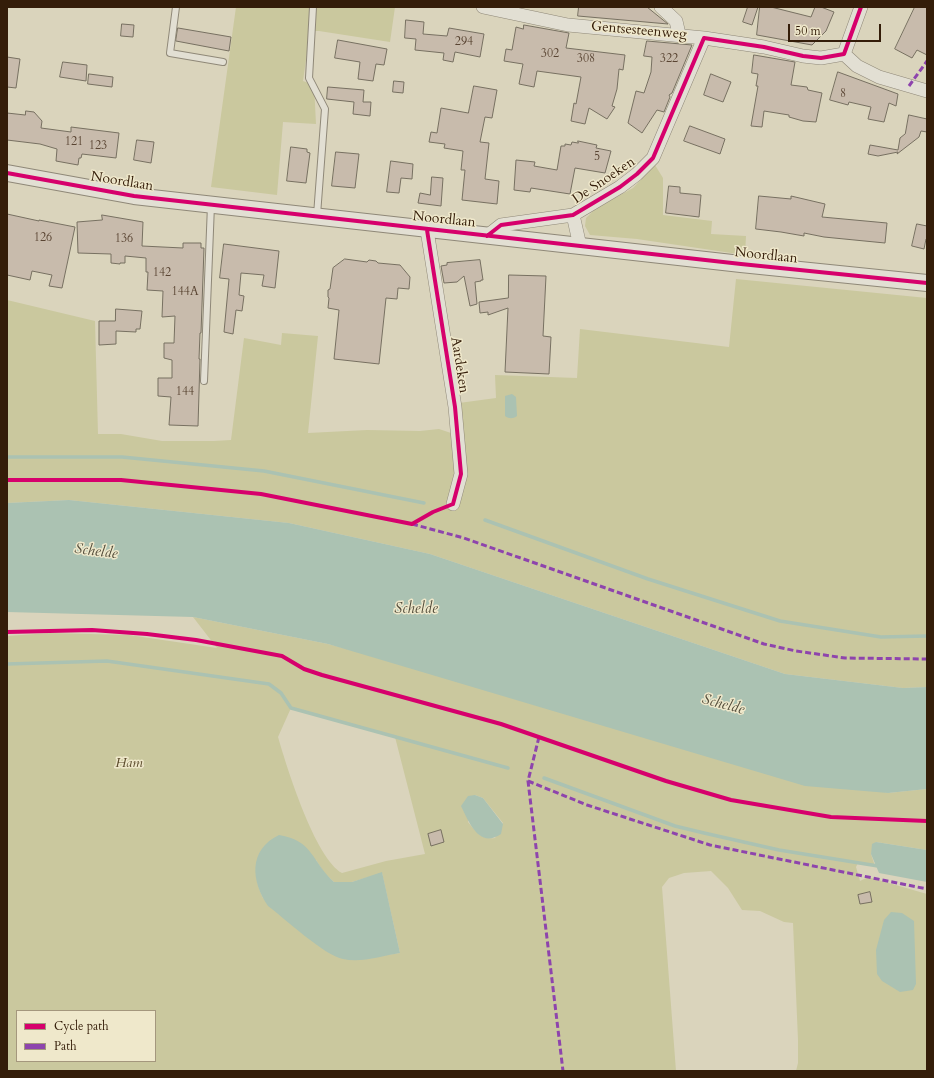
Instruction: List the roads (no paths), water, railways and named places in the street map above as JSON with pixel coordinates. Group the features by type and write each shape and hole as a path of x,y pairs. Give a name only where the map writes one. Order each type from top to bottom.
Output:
{"street":[{"name":"Gentsesteenweg","path":"483,7 568,25 679,34 764,47 803,56 821,58 844,54"},
{"path":"661,7 676,20 679,34"},
{"path":"861,7 844,54 857,66 879,77 927,91"},
{"name":"De Snoeken","path":"487,236 501,225 573,215 620,187 637,174 653,158 704,38"},
{"name":"Noordlaan","path":"7,173 134,196 427,230 927,283"},
{"name":"De Snoeken","path":"573,215 580,246"},
{"name":"Aardeken","path":"427,230 455,407 458,437 461,474 453,504"}],"lane":[{"path":"176,7 170,53 223,62"},
{"path":"313,7 309,78 325,109 317,217"},
{"path":"204,381 211,205"}],"water":[{"path":"512,394 516,397 517,416 514,418 508,418 505,416 505,396"},
{"name":"Schelde","path":"69,500 289,523 430,554 785,674 903,688 927,687 927,789 888,793 805,786 328,644 193,617 7,612 7,503"},
{"path":"475,795 483,798 503,824 501,834 493,838 487,838 481,836 471,826 461,806 468,796"},
{"path":"279,835 299,842 306,847 334,882 352,882 382,872 400,953 372,959 343,959 326,951 316,944 268,906 258,886 256,877 257,857 269,841"},
{"path":"876,842 927,850 927,882 879,873 871,854 872,844"},
{"path":"891,912 902,913 914,921 916,984 913,990 900,992 882,981 877,974 876,950 884,920"}],"waterway":[{"path":"7,457 122,457 264,471 424,503"},
{"path":"485,520 648,579 780,621 881,637 927,636"},
{"path":"7,664 107,661 269,684 281,693 291,708 508,768"},
{"path":"544,778 675,826 779,850 878,866"}],"park label":[{"name":"Ham","path":"129,764"}]}
